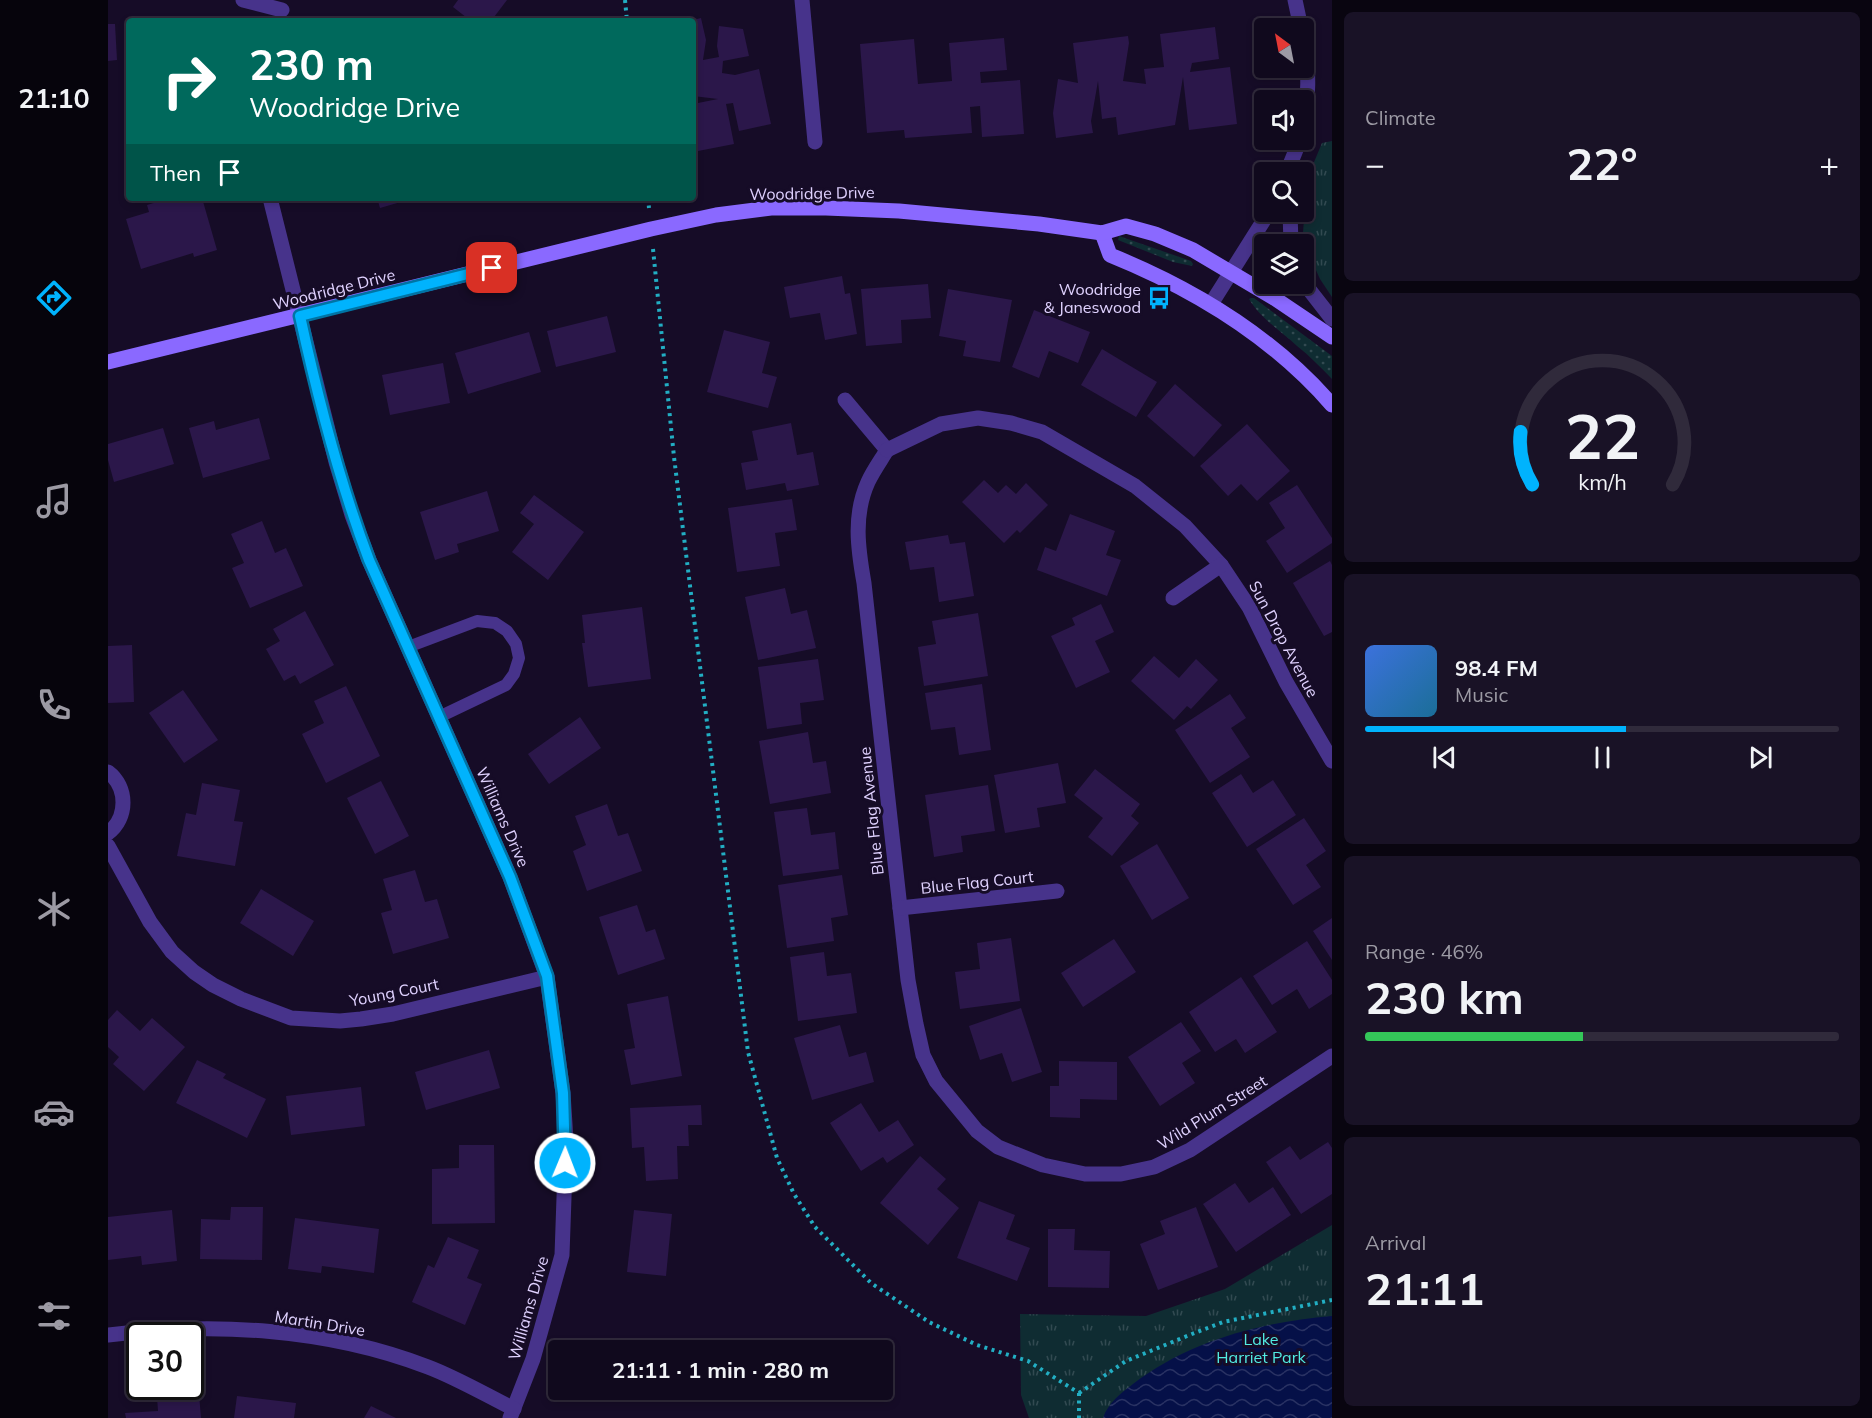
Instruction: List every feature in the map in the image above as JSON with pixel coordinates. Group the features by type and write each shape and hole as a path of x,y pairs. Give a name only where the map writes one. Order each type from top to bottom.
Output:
{"street":[{"path":"243,0 282,10"},
{"path":"802,0 815,142"},
{"path":"1295,0 1299,18"},
{"name":"Williams Drive","path":"271,201 336,462 352,515 369,560 510,877 547,976 563,1093 566,1140 562,1255 533,1359 512,1413"},
{"name":"Woodridge Drive","path":"108,362 651,229 716,215 771,208 899,211 1039,224 1102,233 1126,226 1155,234 1193,250 1332,337"},
{"path":"1211,304 1263,222"},
{"path":"1102,233 1110,255 1161,275 1211,304 1266,342 1293,364 1332,405"},
{"path":"1312,294 1332,320"},
{"path":"845,400 887,450"},
{"name":"Sun Drop Avenue","path":"887,450 941,423 978,418 1011,423 1042,432 1135,486 1185,526 1221,565 1249,607 1286,682 1332,761"},
{"name":"Blue Flag Avenue","path":"887,450 867,484 858,519 857,548 864,583 908,980 923,1055 936,1081 977,1131 998,1147"},
{"path":"1173,598 1221,565"},
{"path":"108,772 119,784 123,795 123,808 120,820 108,833"},
{"name":"Young Court","path":"108,846 150,922 172,952 213,985 241,999 291,1018 340,1021 372,1017 547,976"},
{"name":"Blue Flag Court","path":"900,908 1057,891"},
{"name":"Wild Plum Street","path":"998,1147 1043,1165 1085,1174 1121,1174 1154,1167 1190,1150 1332,1056"},
{"name":"Martin Drive","path":"108,1335 208,1328 258,1331 348,1342 428,1367 512,1413"}],"lane":[{"path":"408,647 477,621 495,623 507,631 516,644 519,658 514,674 507,685 439,717"}],"path":[{"path":"625,0 627,18"},
{"path":"648,201 649,208"},
{"path":"653,252 674,458 748,1052 777,1158 794,1194 815,1227 871,1282 929,1322 977,1345 1028,1361 1079,1393"},
{"path":"1079,1393 1126,1361 1223,1322 1332,1300"},
{"path":"1079,1393 1079,1418"}],"green space":[{"path":"1332,141 1332,297 1314,266 1314,234 1303,233 1304,222 1314,222 1314,162 1322,143"},
{"path":"1119,236 1191,261 1193,264 1192,266 1173,262 1118,240"},
{"path":"1251,298 1332,356 1332,379 1265,319 1249,299"},
{"name":"Lake Harriet Park","path":"1332,1225 1332,1418 1029,1418 1021,1395 1020,1314 1146,1316 1225,1289"}],"water":[{"path":"1332,1316 1332,1418 1103,1418 1112,1403 1133,1384 1178,1356 1228,1336 1253,1329"}],"building":[{"path":"458,0 507,0 493,18 467,18 453,7"},
{"path":"701,18 706,40 703,60 719,57 717,46 719,26 743,29 749,56 723,61 722,73 735,75 759,69 771,124 739,131 733,103 726,104 734,144 696,151 696,103 718,99 696,96 696,19"},
{"path":"108,24 115,24 117,60 108,61"},
{"path":"1215,27 1219,59 1192,63 1190,72 1230,67 1237,124 1189,130 1183,77 1175,125 1118,135 1116,117 1102,119 1098,81 1091,121 1093,133 1056,138 1053,113 1058,79 1078,83 1073,43 1128,36 1123,81 1146,84 1144,69 1164,67 1160,34"},
{"path":"1004,38 1007,70 980,72 981,83 1020,80 1024,134 982,137 980,106 970,107 972,133 905,138 904,130 867,133 860,44 914,39 918,84 952,81 949,43"},
{"path":"160,201 203,201 217,250 194,257 193,253 141,269 126,219 149,212 147,205"},
{"path":"378,201 404,201 380,208"},
{"path":"842,276 845,294 850,293 857,334 825,340 820,313 790,318 784,287"},
{"path":"928,284 931,318 901,320 902,343 866,346 861,289"},
{"path":"948,289 1012,300 1000,362 963,356 966,341 939,336"},
{"path":"1034,310 1090,332 1078,363 1049,351 1039,378 1012,367"},
{"path":"607,316 616,352 556,367 547,331"},
{"path":"724,330 770,342 762,373 777,377 768,408 707,392"},
{"path":"529,332 541,372 468,394 455,353"},
{"path":"1102,349 1157,382 1136,417 1081,385"},
{"path":"443,363 450,403 390,415 382,375"},
{"path":"1175,384 1222,425 1194,457 1147,416"},
{"path":"259,418 270,459 203,478 189,428 214,421 216,430"},
{"path":"791,423 797,455 813,452 819,485 787,491 785,483 746,490 741,463 758,460 752,431"},
{"path":"1247,424 1290,471 1257,501 1241,484 1228,496 1200,466"},
{"path":"163,428 174,464 114,482 108,460 108,444"},
{"path":"984,480 998,493 1006,485 1016,494 1026,483 1048,505 1020,533 1017,530 1004,543 962,502"},
{"path":"1297,485 1332,538 1332,543 1287,573 1266,541 1285,528 1269,503"},
{"path":"487,491 499,531 457,544 459,552 435,560 420,512"},
{"path":"534,495 584,532 548,580 512,552 534,524 520,513"},
{"path":"792,499 797,530 775,533 780,566 737,572 728,508"},
{"path":"1070,514 1115,531 1106,555 1121,560 1107,596 1037,570 1045,547 1056,551"},
{"path":"262,521 275,553 286,548 303,586 250,608 232,568 244,563 231,534"},
{"path":"948,535 950,544 965,542 974,596 939,602 934,567 910,570 905,542"},
{"path":"1330,561 1332,565 1332,632 1324,636 1293,583"},
{"path":"785,588 791,614 807,610 816,648 758,660 745,597"},
{"path":"1101,604 1114,632 1095,641 1110,672 1076,688 1051,636 1075,625 1072,618"},
{"path":"642,607 651,679 588,687 582,643 585,643 582,615"},
{"path":"305,611 334,665 300,684 295,675 284,681 266,649 280,641 273,629"},
{"path":"978,613 988,676 924,686 918,647 936,644 932,621"},
{"path":"132,645 134,702 108,703 108,646"},
{"path":"1154,656 1179,678 1196,659 1218,680 1191,709 1187,706 1174,720 1131,681"},
{"path":"818,659 824,700 800,703 802,724 767,729 758,667"},
{"path":"982,684 991,750 959,755 955,727 931,730 925,693"},
{"path":"346,686 380,756 326,783 302,734 324,723 314,701"},
{"path":"183,690 218,740 184,763 149,713"},
{"path":"1230,694 1246,718 1231,728 1250,757 1210,783 1175,730"},
{"path":"580,717 601,748 549,784 528,754"},
{"path":"808,732 813,763 826,761 831,793 770,804 759,741"},
{"path":"1058,763 1066,803 1037,808 1040,827 1005,833 994,775"},
{"path":"1095,769 1140,804 1131,816 1139,823 1112,856 1088,837 1103,818 1074,795"},
{"path":"1241,774 1253,793 1273,780 1296,815 1247,847 1212,793"},
{"path":"381,781 409,836 375,854 347,798"},
{"path":"202,783 240,790 234,821 243,822 235,866 177,856 186,813 196,815"},
{"path":"988,785 995,831 961,836 963,852 934,857 925,795"},
{"path":"607,804 618,836 628,833 642,871 587,891 573,851 586,845 575,816"},
{"path":"807,808 811,835 835,832 839,869 783,876 774,812"},
{"path":"1304,818 1326,851 1306,865 1321,887 1293,905 1256,849"},
{"path":"1157,844 1189,898 1152,920 1120,866"},
{"path":"415,870 425,902 437,899 449,938 393,954 381,913 392,910 383,879"},
{"path":"842,875 848,915 831,918 834,941 787,948 778,885"},
{"path":"261,889 314,921 293,956 240,923"},
{"path":"637,905 646,932 655,929 665,959 618,975 599,917"},
{"path":"1332,918 1332,960 1313,931"},
{"path":"1011,938 1020,1001 960,1009 955,972 980,969 977,943"},
{"path":"1114,939 1136,972 1083,1007 1061,973"},
{"path":"1307,941 1332,980 1332,994 1309,1009 1297,989 1272,1005 1253,976"},
{"path":"824,952 827,976 851,973 857,1013 798,1021 790,957"},
{"path":"1241,977 1277,1032 1245,1053 1236,1039 1215,1052 1189,1012"},
{"path":"668,996 682,1076 631,1085 624,1050 635,1048 627,1004"},
{"path":"1021,1008 1042,1072 1012,1082 1002,1053 980,1060 969,1026"},
{"path":"117,1010 140,1031 152,1018 185,1047 144,1091 113,1064 119,1057 108,1047 108,1020"},
{"path":"1181,1022 1201,1051 1182,1063 1195,1083 1160,1106 1128,1057"},
{"path":"840,1025 849,1057 866,1052 874,1082 812,1100 794,1038"},
{"path":"489,1050 500,1088 426,1110 415,1072"},
{"path":"197,1060 226,1074 223,1078 266,1099 247,1138 176,1103"},
{"path":"1059,1061 1117,1062 1117,1100 1080,1099 1080,1118 1050,1117 1050,1086 1059,1086"},
{"path":"361,1087 365,1126 291,1135 286,1096"},
{"path":"861,1103 879,1132 898,1120 914,1145 887,1163 883,1157 861,1171 830,1123"},
{"path":"701,1105 702,1125 688,1125 689,1146 677,1146 678,1179 646,1181 644,1147 632,1148 630,1108"},
{"path":"1328,1142 1332,1148 1332,1194 1301,1214 1266,1162 1290,1146 1300,1160"},
{"path":"459,1145 494,1145 495,1223 432,1224 432,1169 459,1168"},
{"path":"920,1156 946,1179 937,1189 959,1208 928,1245 880,1203"},
{"path":"1235,1183 1249,1203 1273,1187 1291,1215 1236,1252 1203,1204"},
{"path":"979,1201 1015,1215 1006,1239 1030,1248 1017,1281 957,1258"},
{"path":"231,1207 263,1207 262,1260 200,1259 201,1219 230,1220"},
{"path":"1196,1207 1218,1267 1158,1290 1140,1244 1165,1234 1160,1221"},
{"path":"172,1210 177,1261 142,1265 141,1256 108,1260 108,1217"},
{"path":"634,1210 672,1214 666,1276 627,1272"},
{"path":"295,1218 379,1229 374,1273 322,1266 321,1273 288,1269"},
{"path":"1048,1229 1075,1229 1074,1250 1110,1251 1109,1288 1048,1287"},
{"path":"448,1237 479,1250 467,1278 482,1284 465,1325 412,1302 428,1265 434,1268"},
{"path":"237,1396 296,1403 294,1418 234,1418"},
{"path":"157,1400 200,1400 201,1418 126,1418 125,1413 158,1411"},
{"path":"371,1406 396,1418 364,1418"}],"place":[{"name":"Woodridge & Janeswood","path":"1159,298"}],"route":[{"path":"492,268 300,316 336,462 352,515 369,560 510,877 547,976 563,1093 565,1163"}]}
